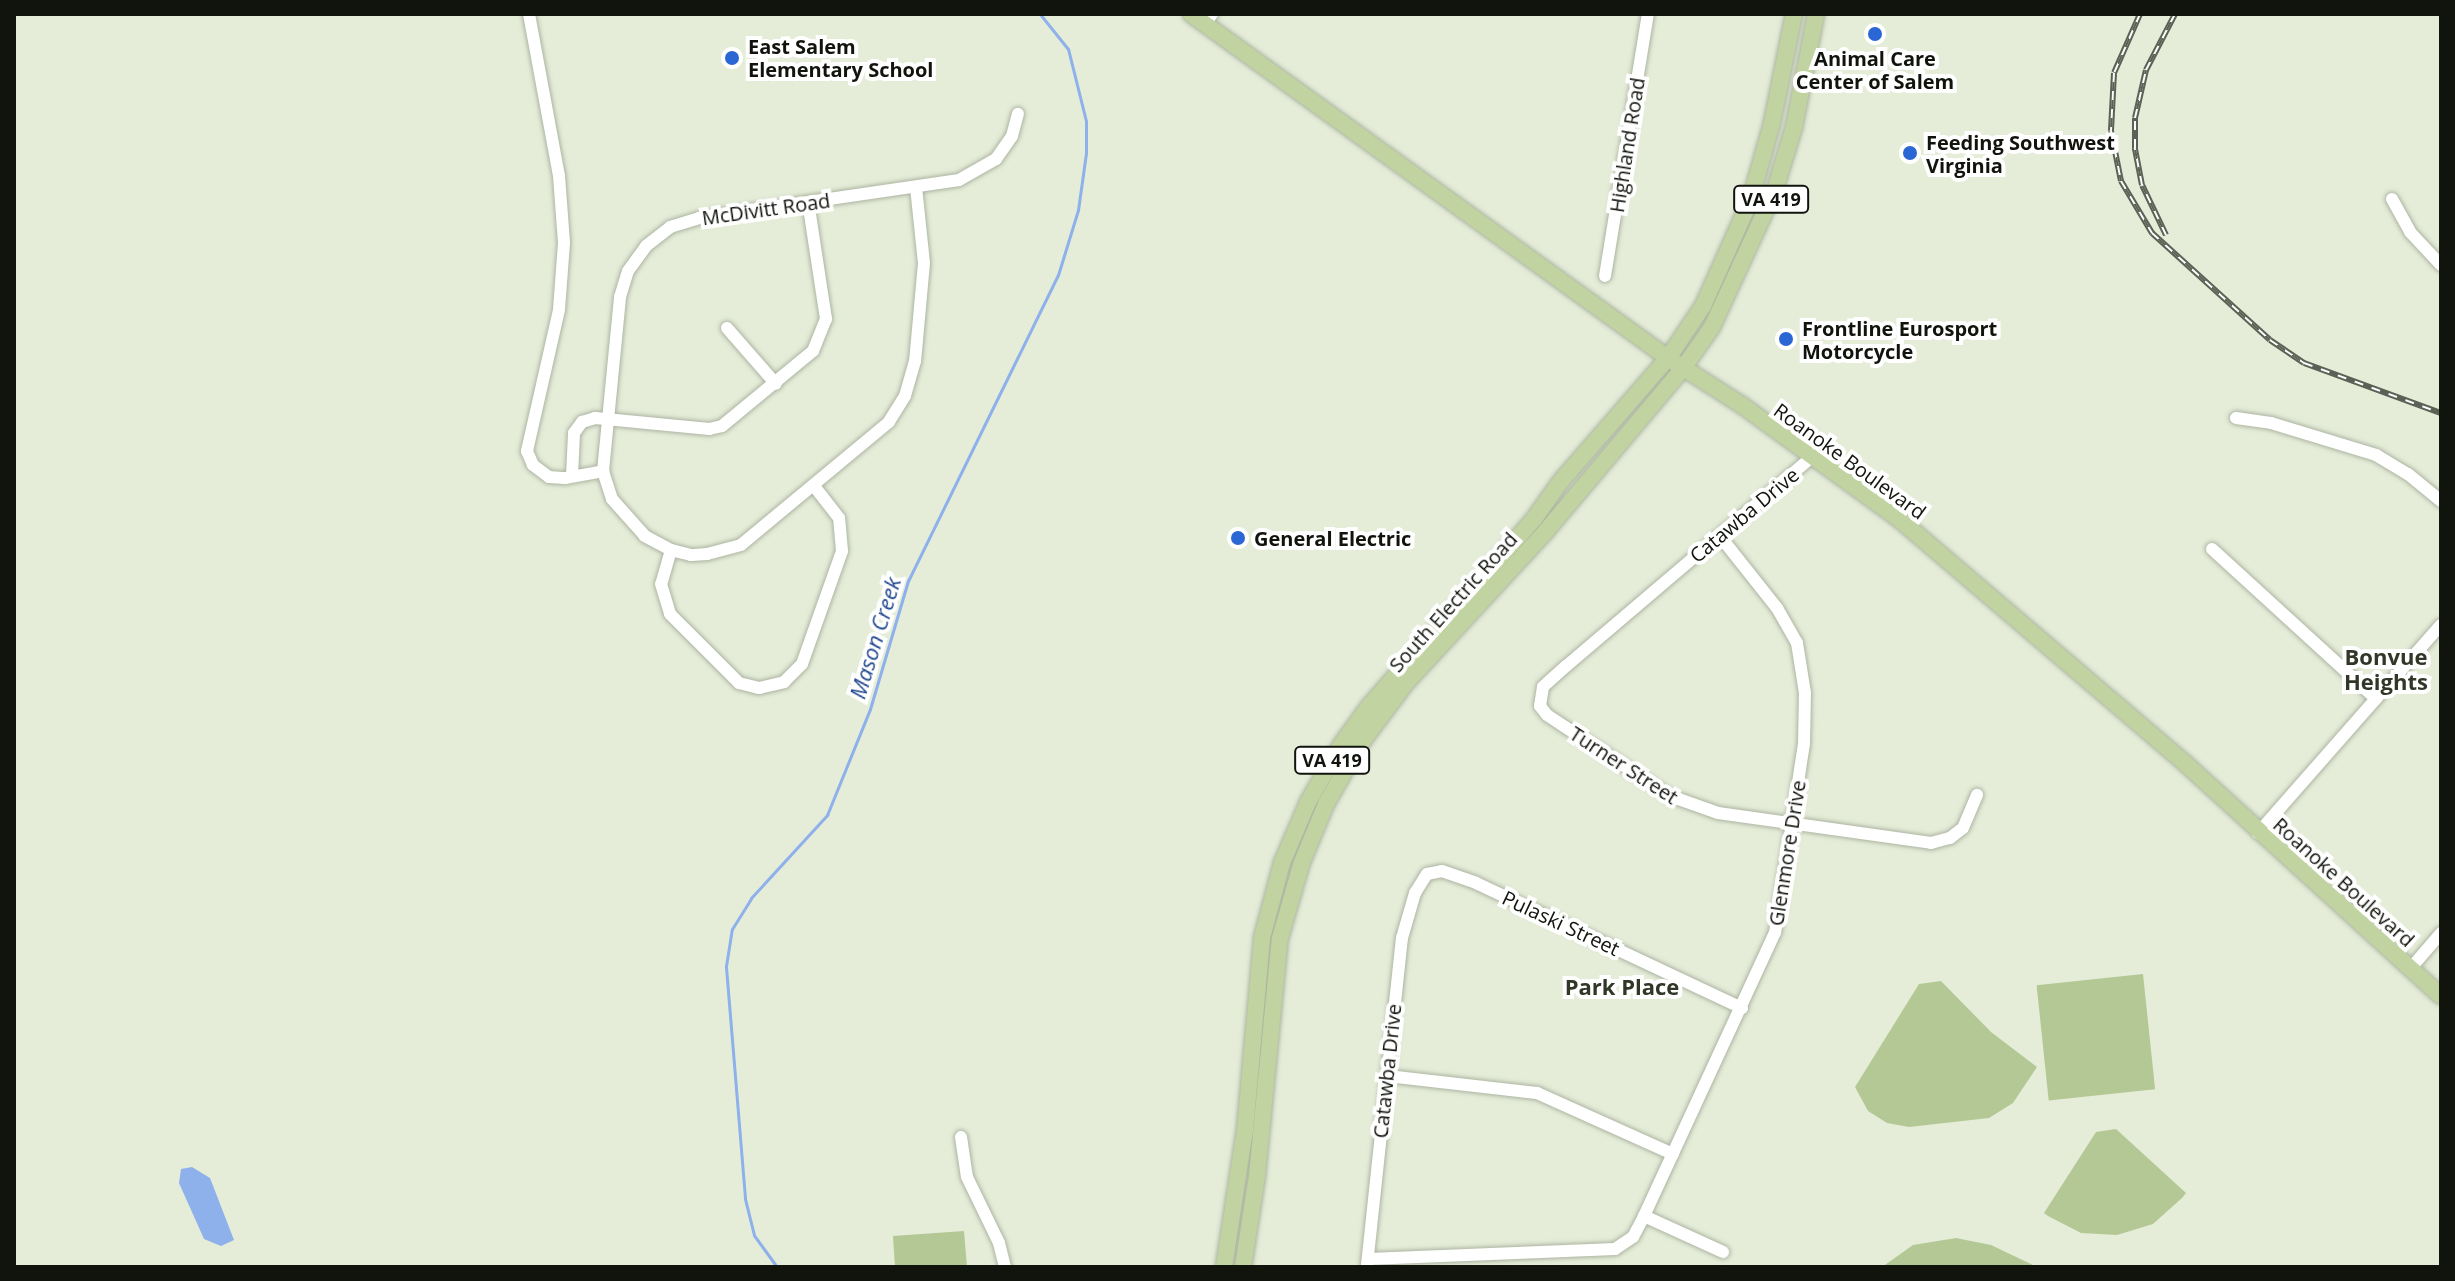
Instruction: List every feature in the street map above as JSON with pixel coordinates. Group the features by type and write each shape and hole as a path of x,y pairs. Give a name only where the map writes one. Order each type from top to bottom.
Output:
{"main road":[{"name":"South Electric Road","path":"1224,1267 1245,1130 1254,989 1262,938 1282,863 1308,802 1341,745 1370,705 1534,519 1561,481 1668,358 1718,279 1750,201 1772,123 1794,14"},
{"name":"South Electric Road","path":"1243,1267 1257,1175 1280,938 1302,862 1326,804 1359,746 1405,684 1546,531 1684,367 1728,298 1775,190 1794,127 1816,14"},
{"name":"Roanoke Boulevard","path":"1202,17 1668,358 1813,456 1946,557 2219,793 2258,833 2441,996"}],"street":[{"path":"529,14 559,176 564,243 559,310 527,451 541,473 556,478 603,471"},
{"name":"Highland Road","path":"1605,276 1648,14"},
{"path":"916,187 959,180 985,168 1005,148 1018,114"},
{"name":"McDivitt Road","path":"916,187 924,263 911,381 889,422 815,487 741,545 707,554 671,550 645,536 621,513 603,471 620,297 628,271 646,246 670,227 687,221 808,202 916,187"},
{"path":"2392,199 2410,232 2441,265"},
{"path":"572,476 574,433 582,422 606,419 709,429 722,426 813,351 824,331 825,308 808,202"},
{"path":"727,328 776,384"},
{"path":"2236,418 2271,423 2376,455 2408,474 2441,501"},
{"name":"Catawba Drive","path":"1566,666 1813,456"},
{"path":"671,550 661,584 670,614 739,683 759,688 784,682 802,664 842,551 839,518 815,487"},
{"name":"Glenmore Drive","path":"1367,1263 1615,1249 1633,1237 1644,1216 1775,933 1806,719 1797,643 1777,608 1720,536"},
{"path":"2212,549 2376,699"},
{"path":"2258,833 2441,625"},
{"name":"Turner Street","path":"1566,666 1540,693 1540,706 1547,715 1688,805 1718,813 1792,824 1941,842 1963,828 1977,795"},
{"name":"Pulaski Street","path":"1422,878 1433,871 1442,871 1476,883 1742,1008"},
{"name":"Catawba Drive","path":"1367,1263 1402,938 1422,878"},
{"path":"2410,969 2441,933"},
{"path":"1387,1076 1537,1093 1673,1154"},
{"path":"961,1137 960,1148 967,1177 999,1243 1005,1267"},
{"path":"1644,1216 1723,1252"}],"green space":[{"path":"2143,974 2155,1089 2049,1101 2037,985"},
{"path":"1941,981 1991,1032 2037,1067 2013,1103 1989,1118 1909,1127 1887,1123 1868,1111 1855,1087 1919,984"},
{"path":"2116,1129 2186,1193 2182,1198 2153,1224 2117,1235 2081,1233 2044,1213 2096,1132"},
{"path":"964,1231 967,1267 895,1267 893,1236"},
{"path":"1956,1238 1991,1245 2037,1267 1882,1267 1913,1245"}],"water":[{"path":"192,1167 210,1178 234,1240 221,1246 204,1239 179,1183 181,1169"}],"waterway":[{"name":"Mason Creek","path":"777,1267 754,1235 745,1198 726,966 732,929 751,898 827,815 870,709 908,581 1058,275 1078,210 1086,153 1086,121 1068,49 1040,14"}],"railway":[{"path":"2140,14 2114,73 2111,131 2121,181 2152,233 2270,340 2304,363 2441,413"},
{"path":"2166,235 2142,185 2135,148 2135,118 2146,70 2175,14"}],"place":[{"name":"Animal Care Center of Salem","path":"1875,34"},
{"name":"East Salem Elementary School","path":"732,58"},
{"name":"Feeding Southwest Virginia","path":"1910,153"},
{"name":"Frontline Eurosport Motorcycle","path":"1786,339"},
{"name":"General Electric","path":"1238,538"}],"district":[{"name":"Bonvue Heights","path":"2386,668"},
{"name":"Park Place","path":"1622,987"}]}
